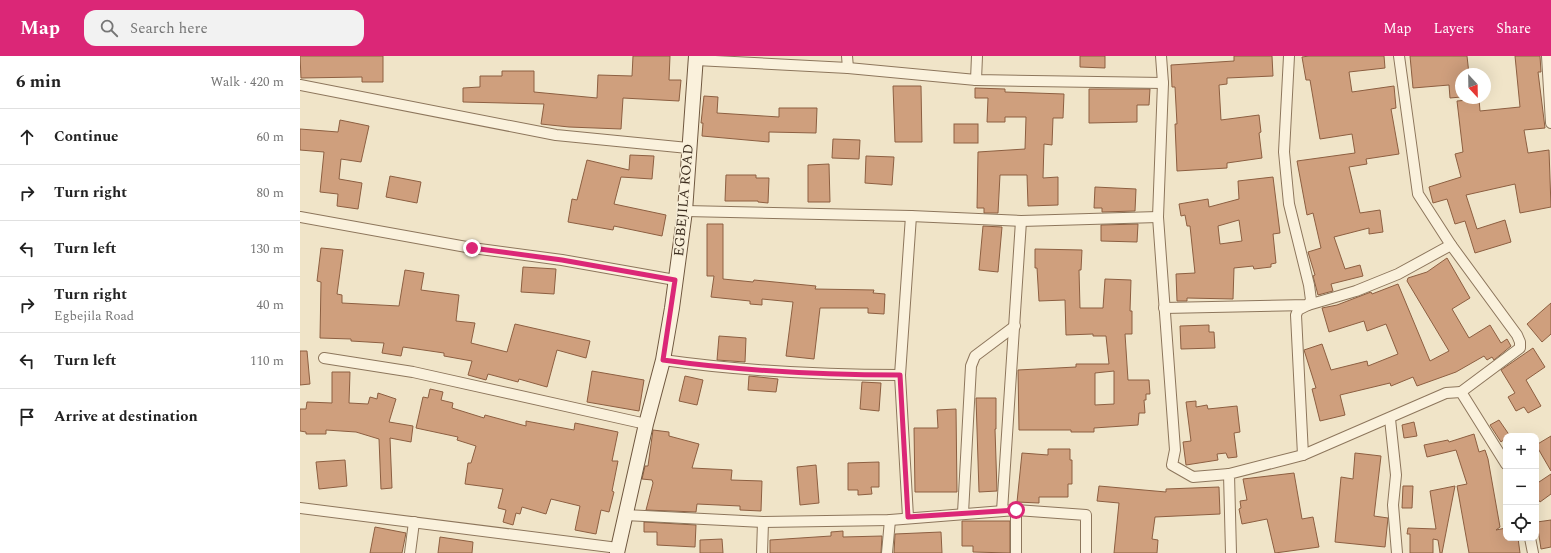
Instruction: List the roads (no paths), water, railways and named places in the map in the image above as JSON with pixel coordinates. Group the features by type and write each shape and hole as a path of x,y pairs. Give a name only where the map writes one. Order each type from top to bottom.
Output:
{"street":[{"path":"847,56 848,68"},
{"path":"976,80 977,56"},
{"path":"1161,56 1163,83 1158,217 1175,450 1172,465 1193,477 1229,474 1303,455 1446,394 1461,392 1520,348 1518,335 1451,244 1418,194 1399,56"},
{"path":"1289,56 1284,152 1289,204 1309,285 1311,300 1308,305"},
{"path":"1547,56 1551,123"},
{"path":"696,58 848,68 976,80 1163,83"},
{"name":"EGBEJILA ROAD","path":"618,551 624,515 663,360 685,211 688,148 696,58"},
{"path":"300,85 556,135 688,148"},
{"path":"685,211 911,216 1021,221 1158,217"},
{"path":"908,517 900,375 911,216"},
{"path":"300,217 472,248 562,260 675,280"},
{"path":"1002,511 1021,221"},
{"path":"1303,455 1296,314 1298,310 1308,305 1356,291 1398,274 1451,244"},
{"path":"1164,308 1308,305"},
{"path":"963,513 971,366 975,356 1015,326"},
{"path":"324,358 406,371 646,424"},
{"path":"663,360 721,368 817,374 900,375"},
{"path":"1461,392 1503,459"},
{"path":"1390,419 1396,475 1393,505 1397,553"},
{"path":"1229,474 1231,553"},
{"path":"300,508 414,522 618,551"},
{"path":"1016,510 1016,553"},
{"path":"624,515 763,522 890,520 908,517 1016,510 1086,515 1086,553"},
{"path":"887,553 890,520"},
{"path":"410,553 414,522"},
{"path":"762,553 763,522"},
{"path":"1531,541 1533,553"}]}
